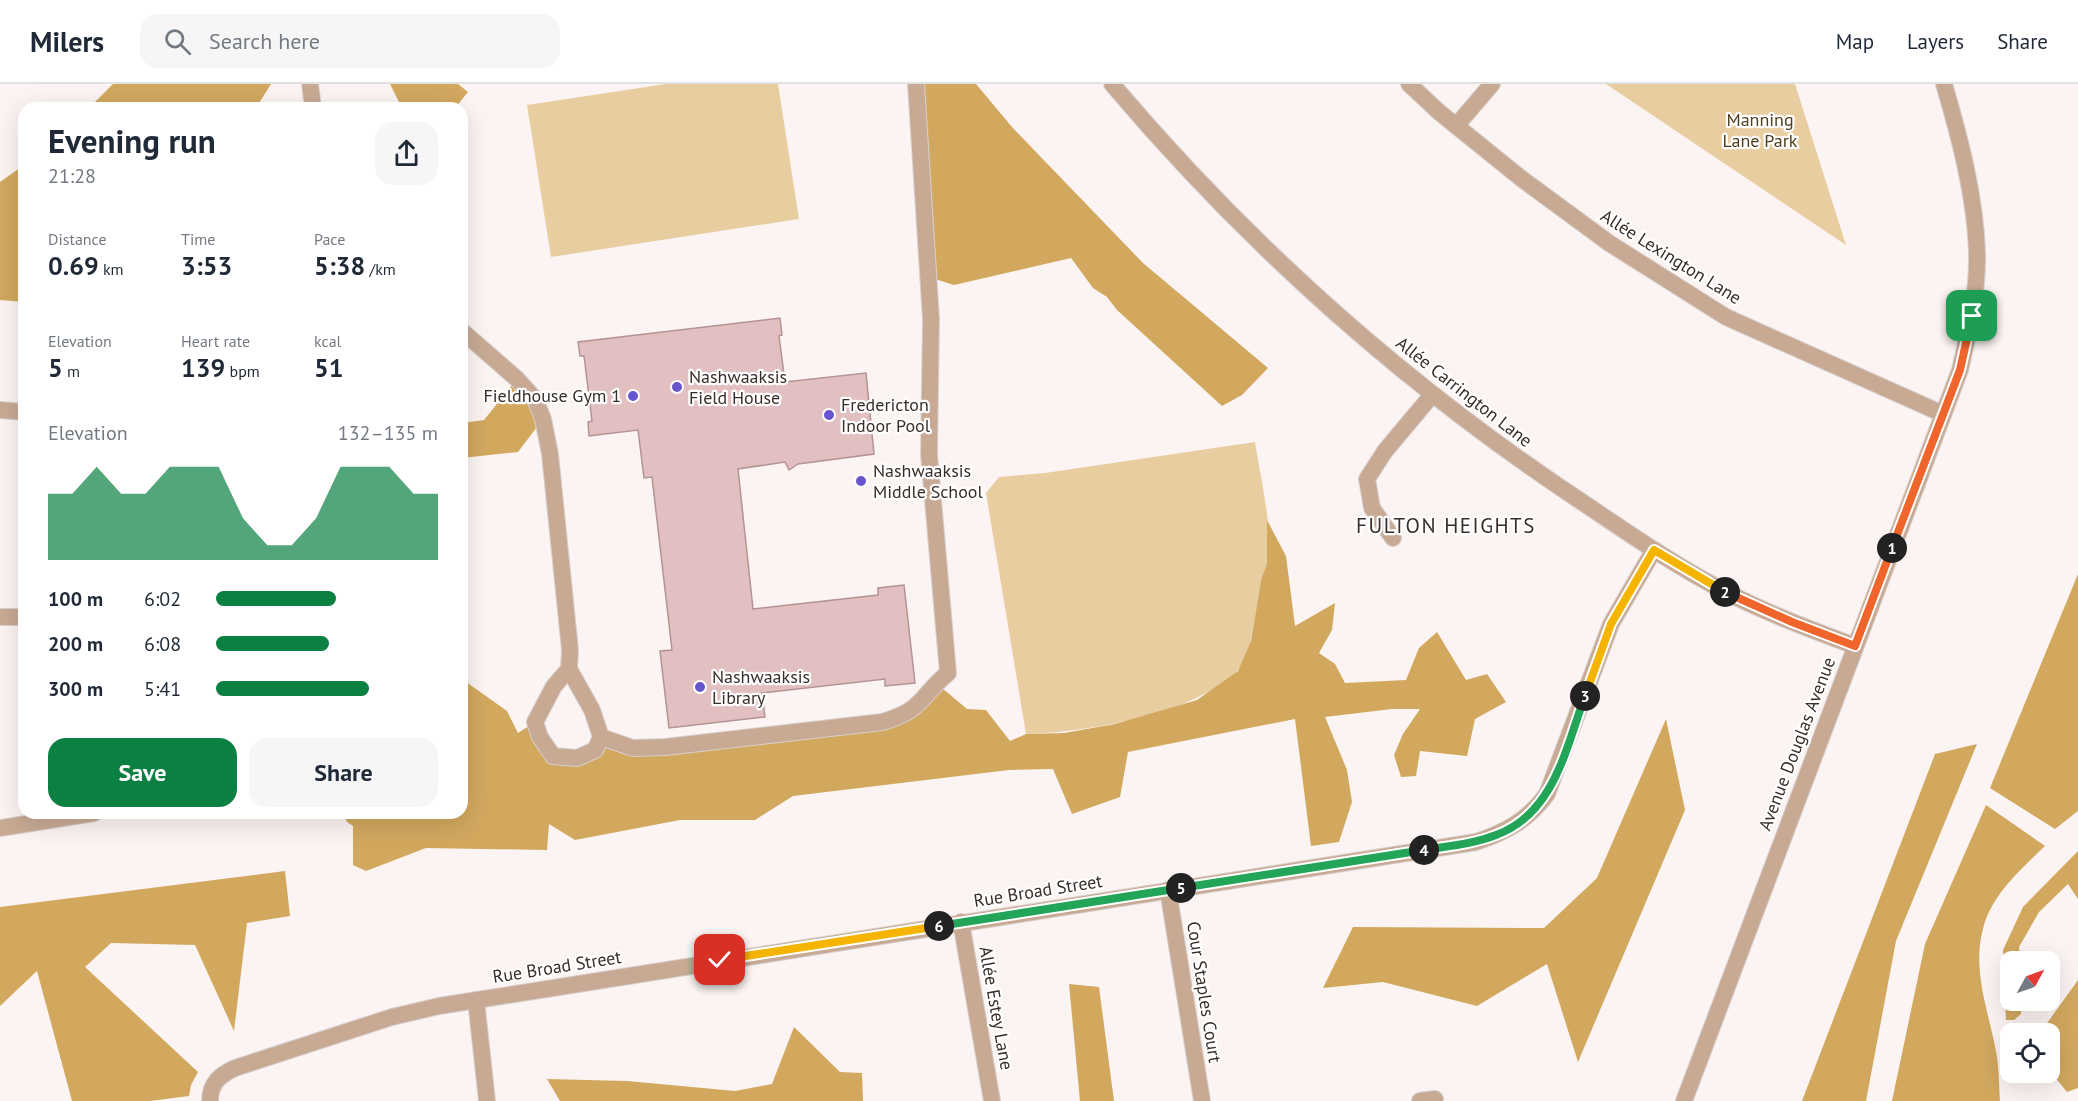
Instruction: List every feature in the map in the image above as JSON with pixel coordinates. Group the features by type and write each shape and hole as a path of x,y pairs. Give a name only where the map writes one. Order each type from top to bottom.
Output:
{"street":[{"path":"310,84 312,102"},
{"path":"601,737 633,748 665,747 882,722 903,716 920,705 936,683 948,673 929,454 931,319 916,84"},
{"name":"Allée Carrington Lane","path":"1112,84 1164,146 1237,221 1349,324 1432,395 1544,477 1654,550 1728,593 1792,622 1855,646"},
{"name":"Allée Lexington Lane","path":"1409,84 1456,126 1522,179 1609,243 1726,317 1943,414"},
{"path":"1456,126 1492,84"},
{"name":"Avenue Douglas Avenue","path":"1684,1101 1960,370 1972,316 1977,253 1972,198 1944,84"},
{"path":"468,336 517,379 535,399 543,419 550,454 570,650 569,669 591,710 601,737 595,750 577,758 553,756 540,737 535,722 554,686 569,669"},
{"path":"1394,538 1372,508 1367,479 1385,451 1432,395"},
{"path":"0,410 18,412"},
{"name":"Rue Broad Street","path":"210,1101 214,1082 222,1074 235,1068 392,1017 476,1000 1476,842 1498,835 1518,825 1534,811 1547,794 1611,624 1654,550"},
{"path":"0,617 18,617"},
{"path":"0,828 56,819"},
{"name":"Cour Staples Court","path":"1168,890 1202,1101"},
{"name":"Allée Estey Lane","path":"961,922 992,1101"},
{"path":"476,1000 488,1101"}],"green space":[{"path":"666,84 778,84 799,219 551,257 527,105"},
{"name":"Manning Lane Park","path":"1606,84 1795,84 1846,245"},
{"path":"1255,442 1268,519 1269,550 1249,646 1240,667 1217,687 1193,700 1166,710 1078,730 1026,734 986,493 999,477 1045,473"}],"shaded area":[{"path":"113,84 271,84 260,102 95,102"},
{"path":"390,84 458,84 468,92 460,102 399,102"},
{"path":"916,84 976,84 1012,127 1143,263 1268,368 1242,395 1222,406 1117,310 1107,297 1093,288 1071,258 954,285 928,277"},
{"path":"18,169 18,302 0,300 0,182"},
{"path":"517,379 543,419 518,452 468,457 468,422 484,420"},
{"path":"1267,520 1286,556 1295,626 1335,603 1332,630 1319,653 1335,664 1345,683 1406,680 1419,648 1437,632 1466,680 1487,674 1506,702 1475,719 1467,756 1420,751 1416,776 1401,777 1394,755 1403,734 1420,709 1392,709 1325,717 1347,770 1352,802 1339,842 1311,846 1295,719 1128,752 1120,797 1072,814 1053,769 1009,770 793,796 755,820 680,820 575,840 549,824 547,850 426,848 366,871 353,865 353,826 346,819 468,819 468,683 507,711 518,733 535,722 553,756 577,758 601,737 633,748 882,722 936,683 967,709 986,710 1010,741 1026,734 1064,733 1115,724 1197,700 1238,671 1251,641 1261,581 1267,563"},
{"path":"2078,574 2078,811 2055,829 1990,788"},
{"path":"1666,719 1685,810 1578,1062 1547,964 1477,1006 1383,982 1323,988 1353,927 1544,928 1597,878"},
{"path":"1977,744 1896,941 1866,1101 1802,1101 1935,754"},
{"path":"1986,805 2045,846 2001,892 1988,914 1980,941 1980,973 1997,1057 2000,1101 1892,1101 1925,944"},
{"path":"2078,851 2078,899 2068,884 2039,912 2019,947 2019,951 2003,951 2023,907"},
{"path":"285,871 290,916 247,923 234,1031 195,945 111,943 85,967 198,1072 191,1085 189,1096 150,1101 72,1101 37,971 0,1006 0,907"},
{"path":"2078,980 2078,1088 2067,1092 2060,1083 2060,1023 2047,1023 2056,1011 2060,1011 2060,1005"},
{"path":"1069,984 1099,987 1114,1101 1080,1101"},
{"path":"2006,1011 2021,1011 2021,1014 2014,1020 2006,1020"},
{"path":"794,1027 840,1072 862,1073 863,1101 560,1101 547,1079 627,1081 735,1091 772,1084"}],"building":[{"path":"780,318 782,335 779,336 785,382 866,373 874,454 798,464 789,470 785,462 738,469 753,609 878,595 878,588 904,585 915,683 885,686 885,679 762,693 765,717 669,728 660,651 672,650 652,477 644,478 638,430 589,436 588,422 592,421 584,356 580,356 578,342"}],"place":[{"name":"Nashwaaksis Field House","path":"677,387"},
{"name":"Fieldhouse Gym 1","path":"633,396"},
{"name":"Fredericton Indoor Pool","path":"829,415"},
{"name":"Nashwaaksis Middle School","path":"861,481"},
{"name":"Nashwaaksis Library","path":"700,687"}],"district":[{"name":"FULTON HEIGHTS","path":"1446,526"}],"route":[{"path":"720,960 1476,842 1518,825 1534,811 1547,794 1611,624 1654,550 1728,593 1792,622 1855,646 1960,370 1972,316"}]}
